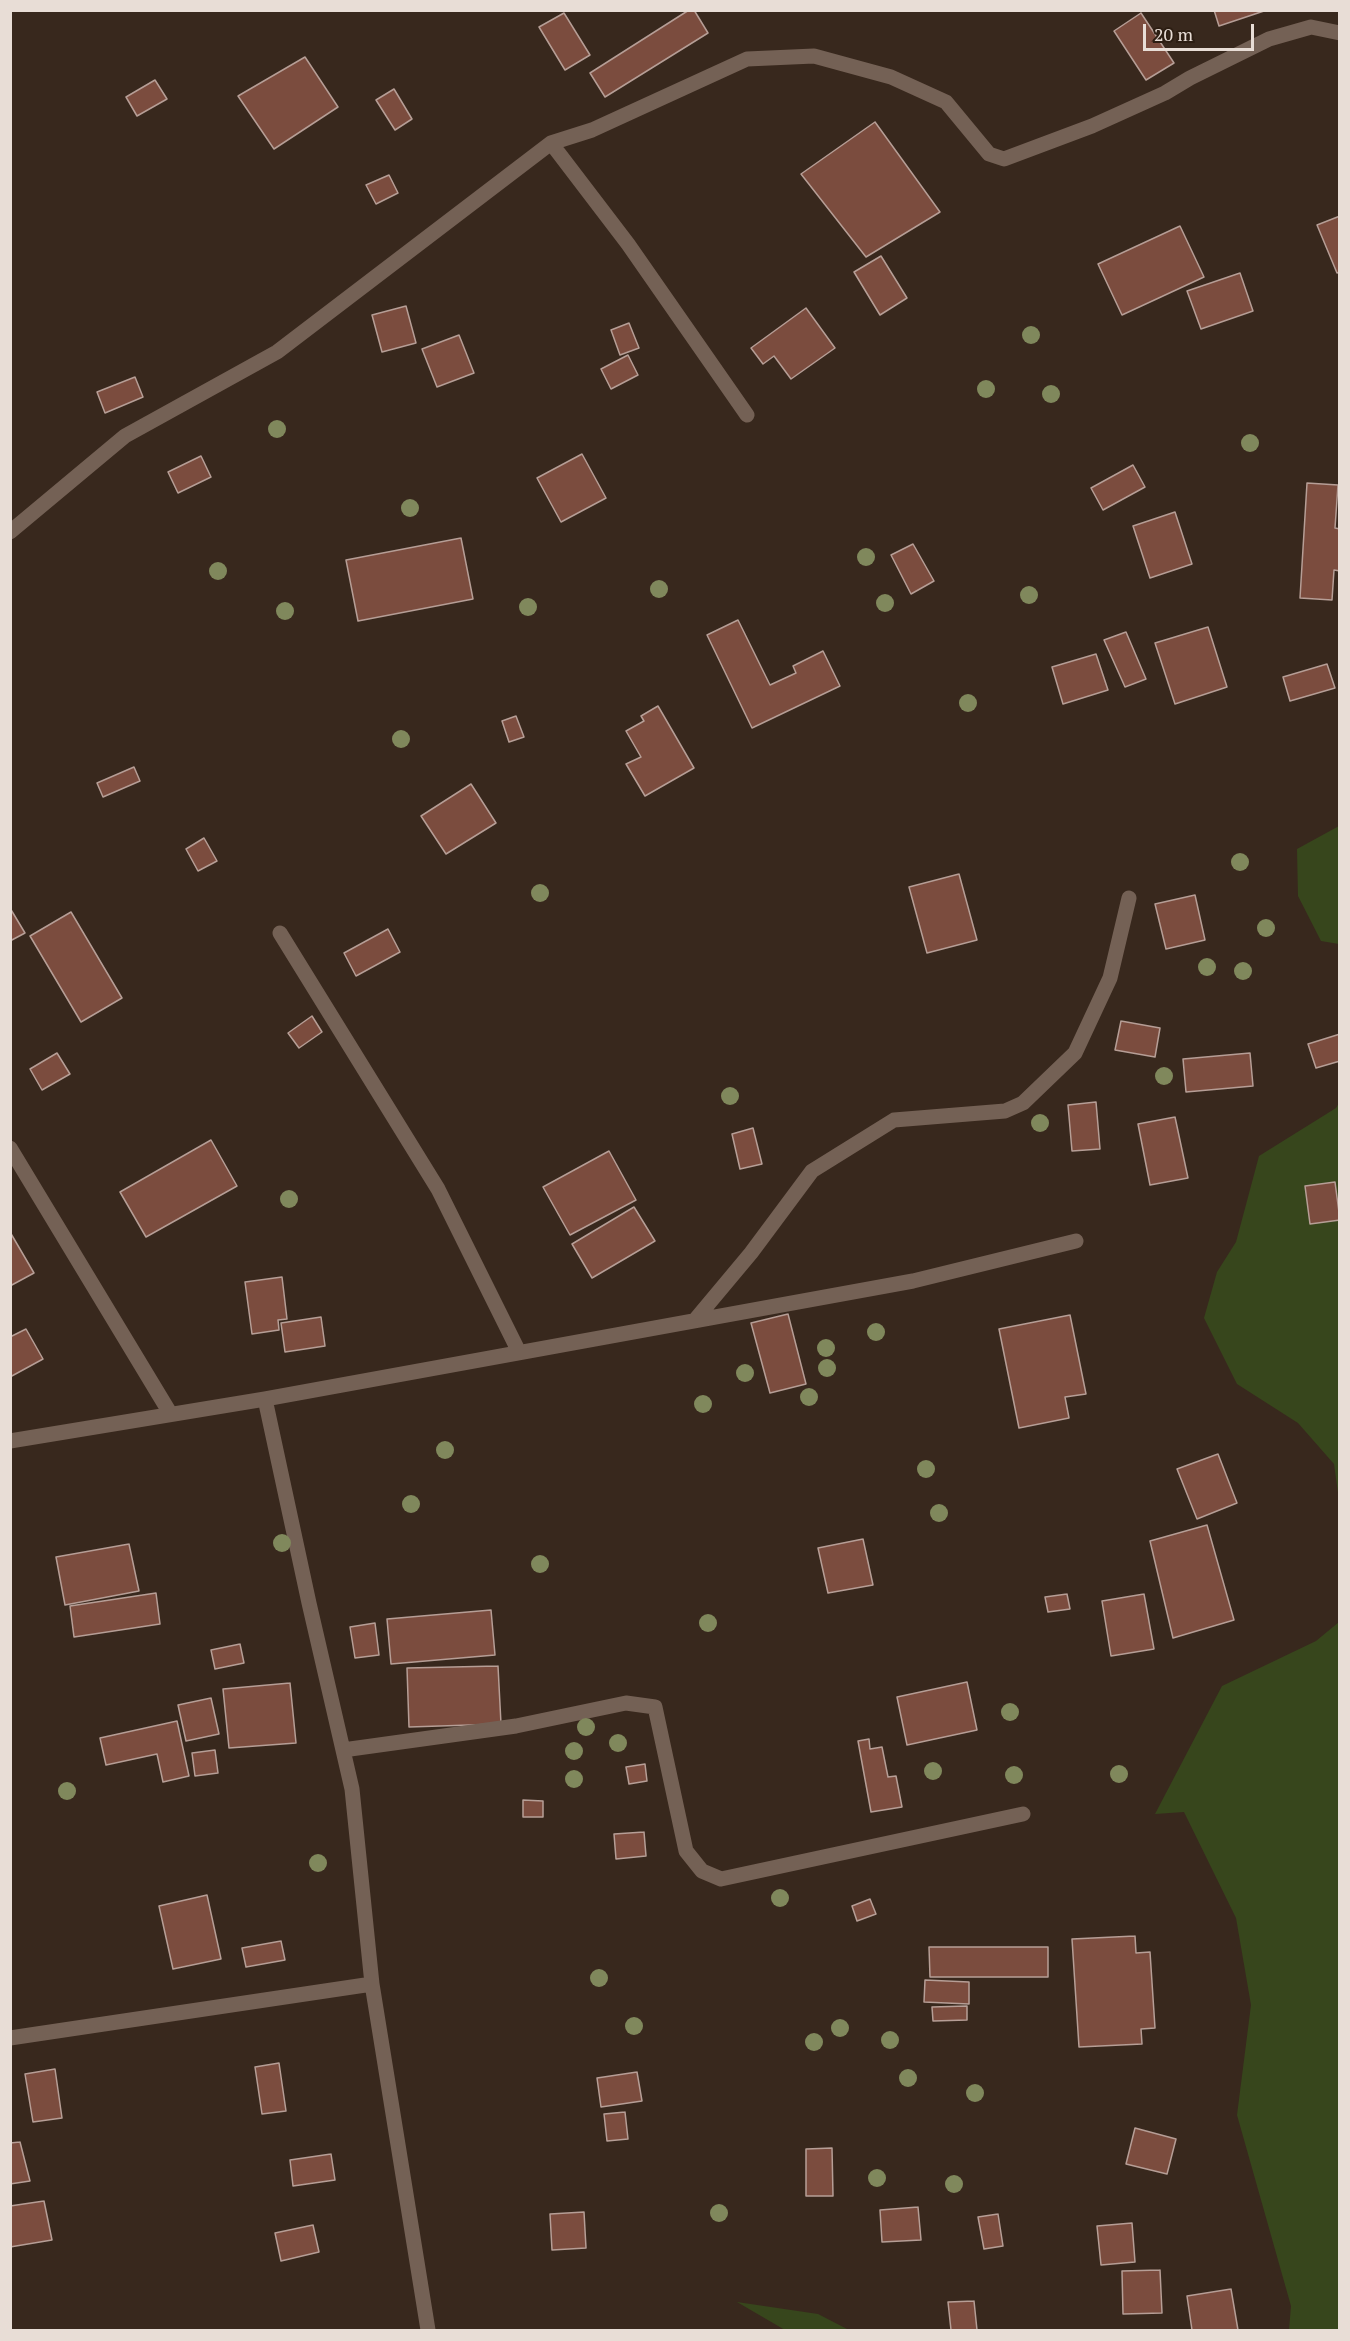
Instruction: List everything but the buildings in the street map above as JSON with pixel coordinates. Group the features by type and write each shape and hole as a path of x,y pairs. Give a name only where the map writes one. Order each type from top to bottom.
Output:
{"street":[{"path":"10,532 125,436 277,352 551,143 592,130 747,59 814,56 891,77 946,102 989,154 1004,159 1092,126 1165,93 1269,39 1311,27 1340,33"},
{"path":"551,143 627,244 747,416"},
{"path":"695,1320 751,1253 812,1171 894,1120 1005,1111 1023,1103 1075,1053 1110,978 1129,898"},
{"path":"280,933 438,1189 519,1352"},
{"path":"10,1148 170,1413"},
{"path":"10,1441 265,1398 913,1281 1076,1241"},
{"path":"265,1398 352,1789 372,1984 428,2331"},
{"path":"343,1750 516,1726 626,1703 655,1707 686,1851 702,1871 721,1879 1023,1814"},
{"path":"10,2038 155,2014 372,1984"}],"green space":[{"path":"1339,826 1339,944 1321,941 1298,896 1297,849"},
{"path":"1339,1103 1339,1500 1334,1464 1298,1423 1237,1384 1204,1318 1217,1272 1236,1242 1259,1156 1336,1108"},
{"path":"1339,1622 1339,2330 1289,2330 1291,2306 1237,2115 1251,2005 1236,1918 1184,1812 1155,1814 1222,1686 1316,1641"},
{"path":"737,2302 818,2314 849,2330 785,2330"}]}
